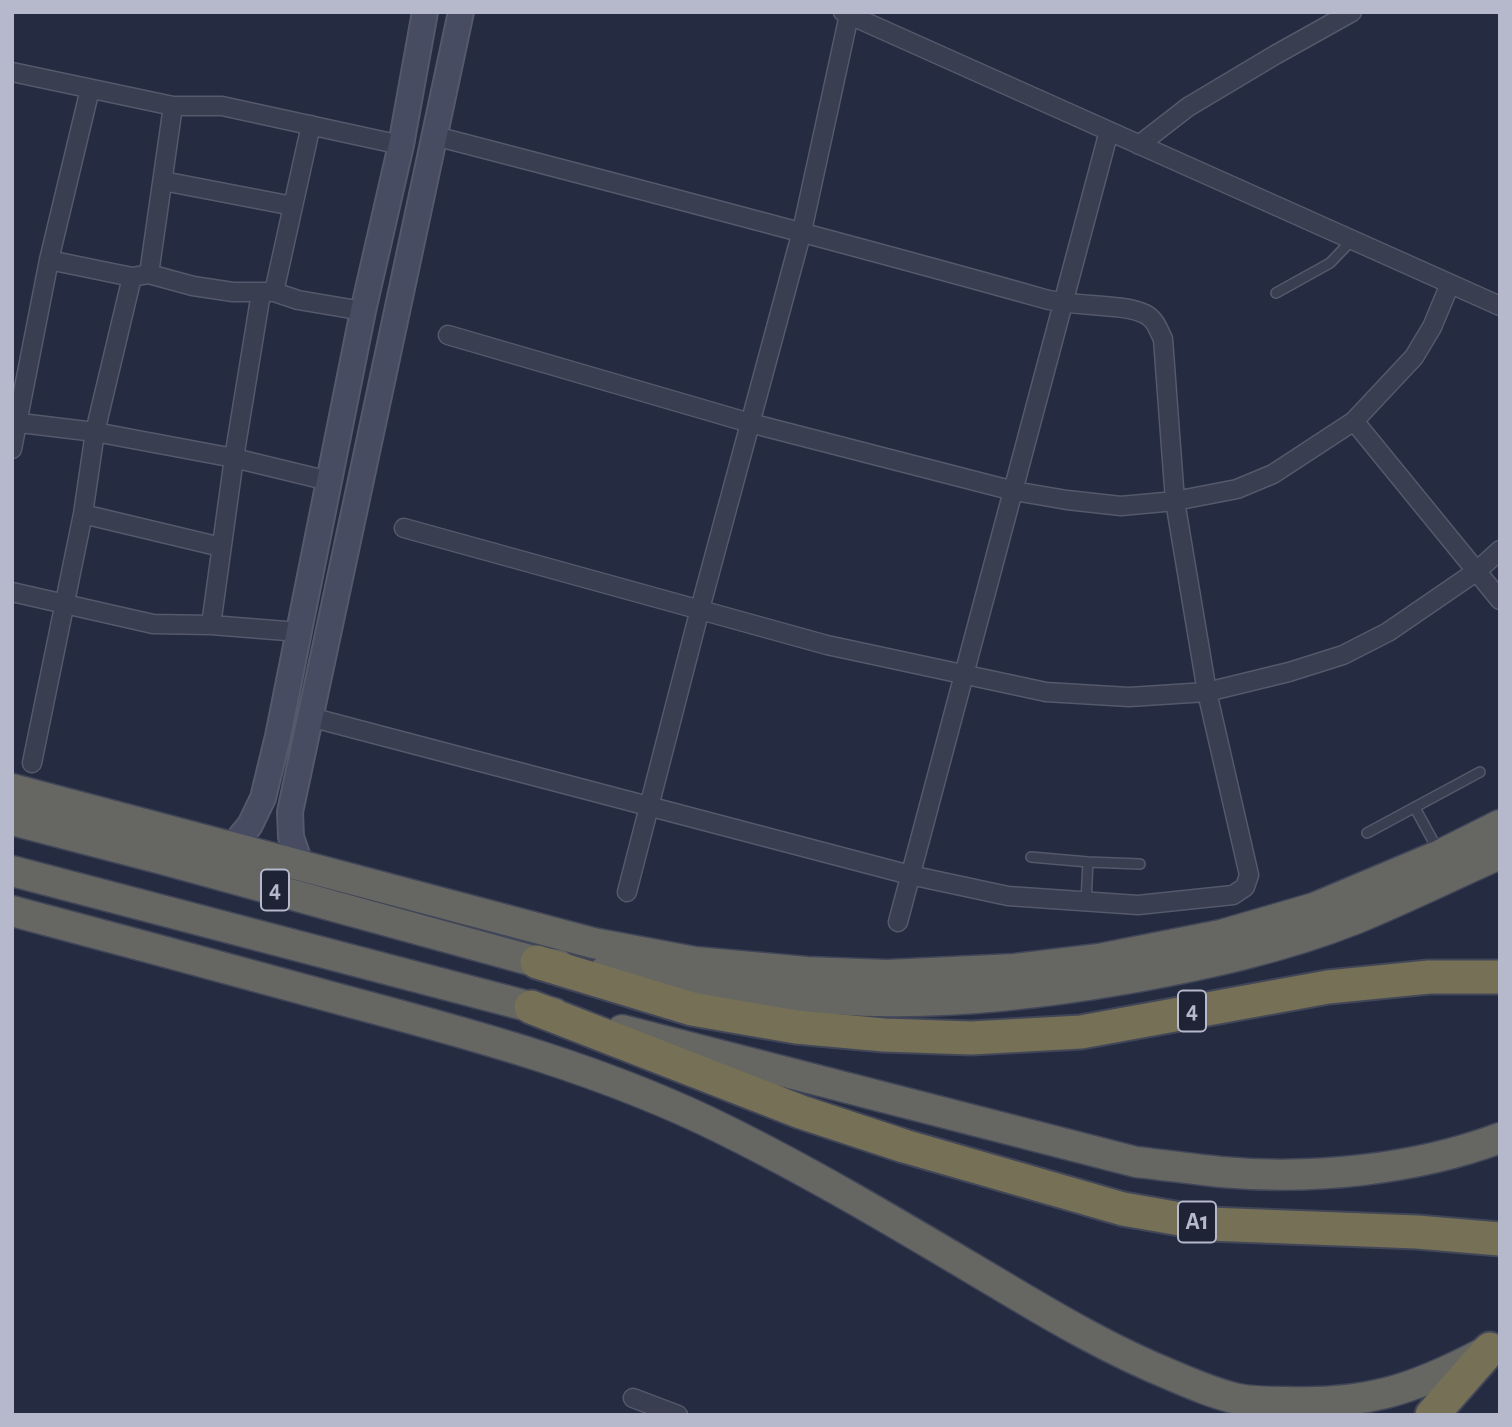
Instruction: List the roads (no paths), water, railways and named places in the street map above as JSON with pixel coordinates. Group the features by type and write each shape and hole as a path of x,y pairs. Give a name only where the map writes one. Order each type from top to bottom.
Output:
{"highway":[{"path":"12,789 593,943 695,961 807,972 887,975 1015,968 1099,959 1221,934 1314,908 1440,855 1500,825"},
{"name":"4","path":"12,820 537,962 692,1009 796,1027 884,1035 971,1038 1081,1032 1328,987 1429,976 1500,977"},
{"path":"537,962 711,987 879,1001 990,997 1063,989 1185,968 1269,947 1354,919 1500,853"},
{"name":"4","path":"12,872 531,1007 801,1112 904,1146"},
{"path":"12,911 418,1020 636,1089 725,1129 1061,1321 1139,1362 1198,1386 1231,1407 1369,1398 1406,1389 1449,1371 1495,1346"},
{"path":"531,1007 1136,1162 1223,1172 1300,1174 1369,1169 1462,1152 1500,1138"},
{"name":"A1","path":"904,1146 1123,1209 1209,1224 1417,1232 1500,1239"},
{"path":"1432,1415 1495,1346"}],"main road":[{"path":"231,848 250,825 262,798 299,632 363,311 401,145 425,12"},
{"path":"301,866 291,837 290,812 461,12"}],"street":[{"path":"1139,145 1188,107 1352,12"},
{"path":"627,892 802,231 846,14 1500,306"},
{"path":"12,72 173,106 222,106 401,145"},
{"path":"12,449 15,423 50,260 90,89"},
{"path":"32,763 83,514 95,432 140,276 163,181 173,106"},
{"path":"211,625 234,458 267,293 293,206 312,125"},
{"path":"898,922 1110,131"},
{"path":"310,717 910,875 1008,896 1138,905 1233,895 1244,887 1249,875 1207,692 1175,501 1163,339 1156,322 1145,314 1130,310 1063,304 802,231 435,136"},
{"path":"163,181 293,206"},
{"path":"50,260 233,292 267,293 363,311"},
{"path":"448,335 750,423 1014,491 1121,506 1175,501 1237,489 1273,474 1354,421 1414,357 1433,327 1450,284"},
{"path":"1354,421 1500,600"},
{"path":"15,423 95,432 234,458 329,481"},
{"path":"83,514 220,547"},
{"path":"404,528 827,645 1046,692 1129,696 1207,692 1289,672 1343,654 1388,632 1477,571 1500,550"},
{"path":"12,592 153,624 211,625 299,632"},
{"path":"634,1398 678,1415"}],"lane":[{"path":"1276,293 1330,262 1353,239"},
{"path":"1367,833 1480,772"},
{"path":"1415,808 1440,855"},
{"path":"1031,858 1140,864"},
{"path":"1086,902 1088,862"}]}
